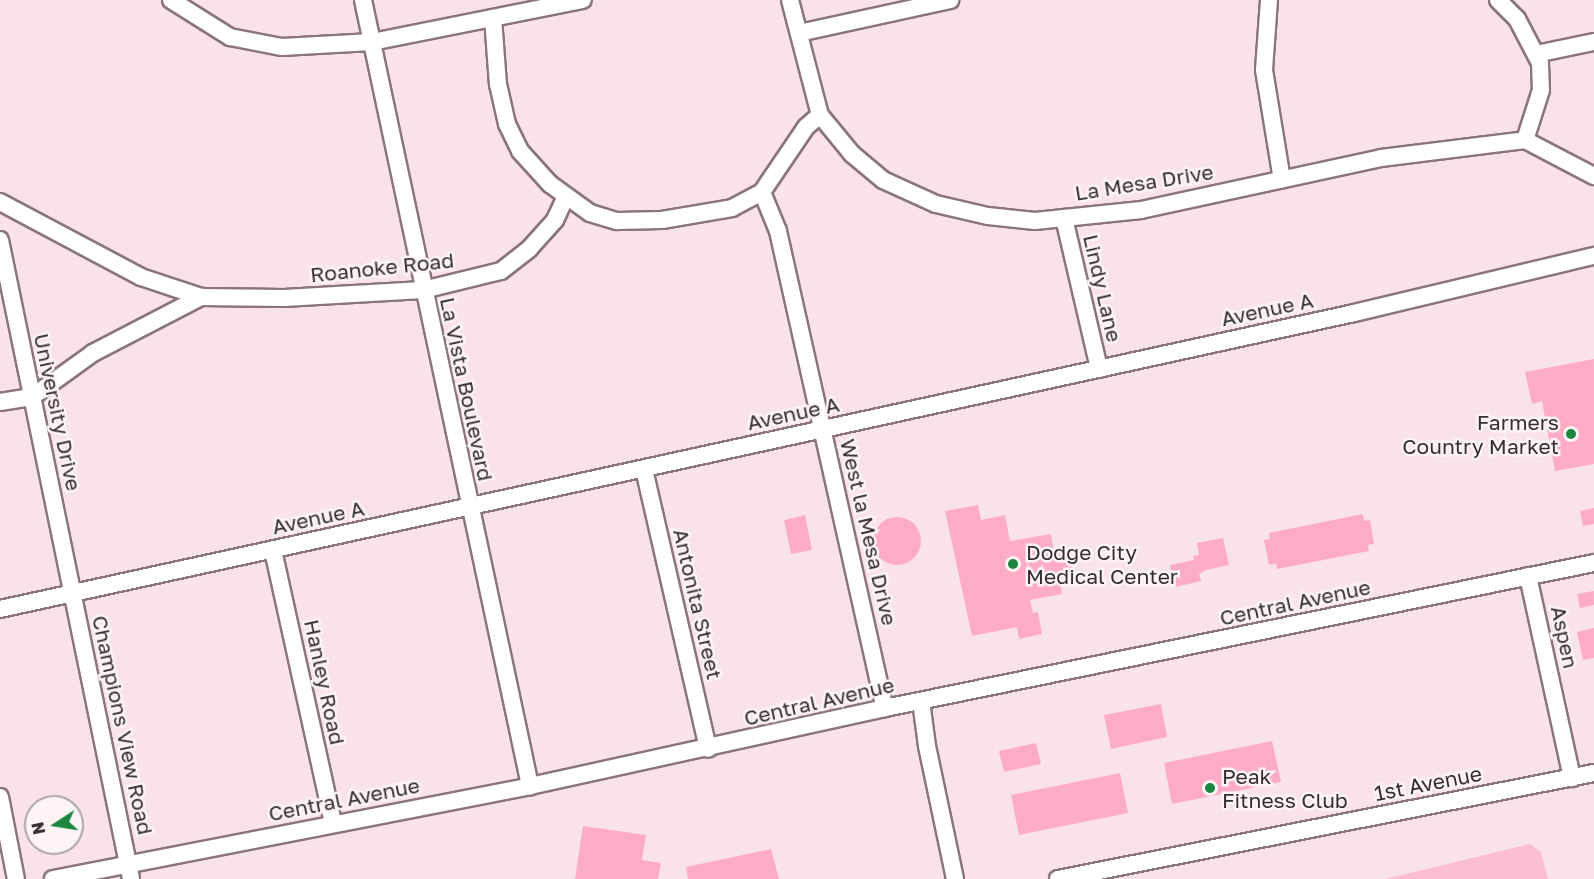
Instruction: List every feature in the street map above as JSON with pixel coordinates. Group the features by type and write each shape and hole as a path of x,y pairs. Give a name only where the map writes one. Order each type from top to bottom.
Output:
{"street":[{"path":"171,0 230,37 282,47 372,42 583,0"},
{"name":"La Vista Boulevard","path":"363,0 530,786"},
{"path":"493,18 498,84 507,124 520,150 549,184 590,213 617,221 662,220 732,208 762,192 806,127 820,115 790,0"},
{"path":"799,33 950,0"},
{"path":"1269,0 1263,70 1282,180"},
{"path":"1498,0 1517,19 1540,63 1541,90 1525,140 1594,176"},
{"path":"1536,54 1594,42"},
{"name":"La Mesa Drive","path":"820,115 852,154 883,180 936,204 1035,221 1141,210 1392,156 1525,140"},
{"name":"West la Mesa Drive","path":"762,192 778,231 885,708"},
{"name":"Roanoke Road","path":"0,202 141,277 201,297 352,296 423,290 501,272 529,249 555,220 566,196"},
{"name":"Lindy Lane","path":"1064,218 1099,369"},
{"name":"University Drive","path":"0,240 73,594"},
{"name":"Avenue A","path":"0,609 1099,369 1594,256"},
{"name":"Roanoke Road","path":"0,402 32,397 93,353 201,297"},
{"name":"Antonita Street","path":"644,469 708,750"},
{"name":"Hanley Road","path":"273,550 333,824"},
{"name":"Central Avenue","path":"53,879 130,872 333,824 708,750 885,708 1594,563"},
{"name":"Aspen","path":"1528,576 1572,778"},
{"name":"Champions View Road","path":"73,594 130,872"},
{"path":"921,701 927,746 956,879"},
{"name":"1st Avenue","path":"1058,879 1594,773"},
{"path":"0,797 16,879"}],"shaded area":[{"path":"1530,844 1541,852 1548,879 1385,879"}],"building":[{"name":"Farmers Country Market","path":"1594,359 1594,464 1555,471 1542,401 1532,404 1525,372"},
{"name":"Dodge City Medical Center","path":"978,505 981,520 1005,515 1010,541 1051,534 1054,554 1069,551 1073,573 1059,576 1062,594 1030,600 1033,613 1038,612 1042,634 1019,639 1017,627 972,636 945,511"},
{"path":"1594,508 1594,524 1583,526 1580,511"},
{"path":"1363,514 1364,521 1370,520 1374,544 1368,545 1369,551 1277,569 1276,563 1269,565 1264,540 1270,539 1269,533"},
{"path":"805,515 812,550 791,554 784,520"},
{"path":"892,517 902,517 914,524 921,536 921,546 914,558 902,565 892,565 877,554 873,546 873,536 884,521"},
{"path":"1223,538 1229,565 1206,570 1199,574 1201,581 1175,587 1170,565 1194,560 1193,556 1199,555 1197,543"},
{"path":"1594,591 1594,605 1580,608 1577,594"},
{"path":"1594,628 1594,658 1583,660 1577,632"},
{"path":"1161,704 1167,737 1111,749 1104,715"},
{"path":"1272,741 1281,782 1172,804 1164,763"},
{"path":"1036,743 1041,764 1004,772 999,751"},
{"path":"1120,773 1128,813 1019,835 1011,795"},
{"path":"583,826 646,835 642,860 661,863 658,879 575,879"},
{"path":"771,849 779,879 688,879 686,867"}],"place":[{"name":"Farmers Country Market","path":"1571,434"},
{"name":"Dodge City Medical Center","path":"1013,564"},
{"name":"Peak Fitness Club","path":"1210,788"}]}
